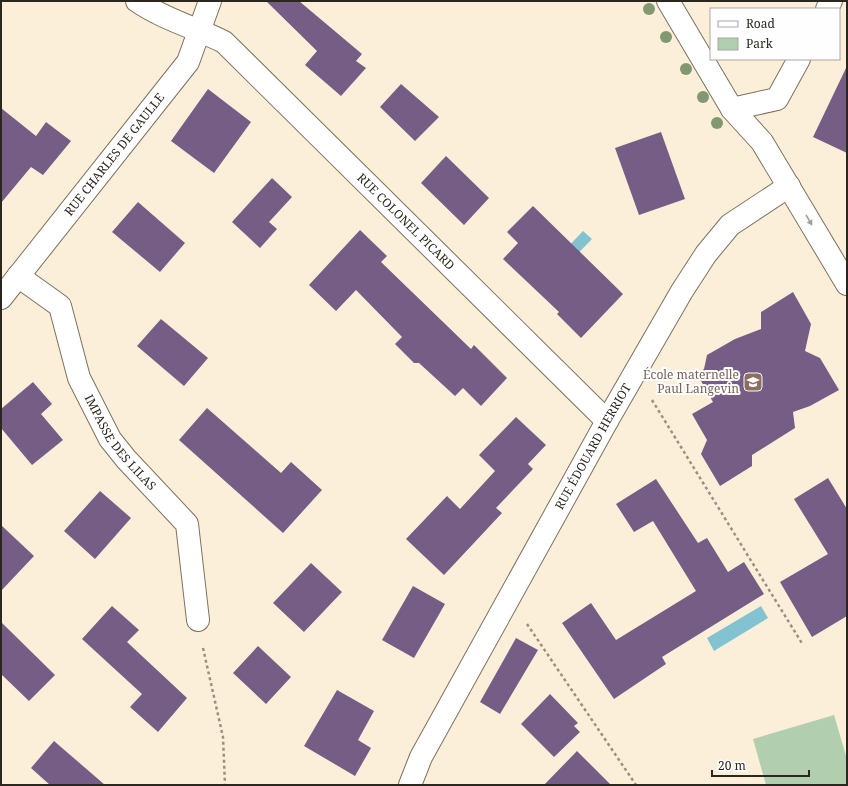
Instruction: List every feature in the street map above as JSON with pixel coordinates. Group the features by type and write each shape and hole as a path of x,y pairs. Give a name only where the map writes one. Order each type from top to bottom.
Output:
{"street":[{"name":"RUE COLONEL PICARD","path":"137,1 151,10 224,42 607,421"},
{"name":"RUE CHARLES DE GAULLE","path":"1,298 188,62 210,1"},
{"path":"668,1 732,109 762,142 847,284"},
{"path":"732,109 777,99 798,60"},
{"name":"RUE ÉDOUARD HERRIOT","path":"410,785 421,757 510,599 607,421 682,291 706,254 730,225 789,186"},
{"name":"IMPASSE DES LILAS","path":"18,276 60,306 79,378 110,440 187,524 198,620"}],"path":[{"path":"635,373 803,645"},
{"path":"510,599 636,785"},
{"path":"198,620 223,737 225,785"}],"green space":[{"path":"834,715 847,759 847,785 766,785 753,739"}],"water":[{"path":"583,231 592,239 555,277 547,269"},
{"path":"761,606 768,618 714,651 707,638"}],"building":[{"path":"266,1 299,1 362,54 356,61 366,68 341,96 305,65 317,51"},
{"path":"847,66 847,153 813,137"},
{"path":"401,84 439,117 415,141 380,107"},
{"path":"208,89 251,122 214,173 171,141"},
{"path":"1,108 36,136 46,122 71,141 43,175 31,167 1,203"},
{"path":"661,132 685,199 639,215 615,148"},
{"path":"446,156 489,198 464,225 421,183"},
{"path":"272,178 292,197 269,222 277,229 260,248 232,222"},
{"path":"138,202 185,243 160,272 112,232"},
{"path":"533,206 623,294 581,338 557,314 559,312 503,259 518,243 507,232"},
{"path":"360,230 387,256 381,262 471,349 474,345 507,378 481,406 463,388 455,396 419,363 414,363 395,344 402,337 356,290 336,311 309,285"},
{"path":"793,292 811,324 805,351 820,358 839,390 810,406 793,412 795,428 752,455 752,466 720,486 701,454 707,440 692,414 713,402 697,374 704,369 707,355 735,339 761,329 761,312"},
{"path":"161,319 208,358 184,386 137,346"},
{"path":"33,382 52,404 41,414 63,440 32,465 1,428 1,409"},
{"path":"207,408 281,473 291,462 322,490 283,533 179,440"},
{"path":"516,417 546,445 528,464 533,469 496,508 502,513 444,575 406,539 447,496 460,509 495,471 479,455"},
{"path":"828,478 847,509 847,616 812,637 780,582 828,554 794,499"},
{"path":"656,479 698,543 707,538 728,572 744,562 764,594 662,657 666,664 614,699 562,623 591,603 616,640 696,591 653,521 634,532 616,504"},
{"path":"100,491 131,518 95,559 64,531"},
{"path":"1,525 34,556 1,591"},
{"path":"311,563 342,592 304,632 273,603"},
{"path":"413,586 445,604 414,658 382,640"},
{"path":"112,606 139,630 127,642 187,698 158,732 130,707 142,694 82,639"},
{"path":"1,622 55,675 29,701 1,674"},
{"path":"516,638 538,650 500,714 480,702"},
{"path":"258,646 291,677 266,704 233,673"},
{"path":"337,690 374,711 358,740 371,748 355,776 304,746"},
{"path":"550,694 578,723 574,726 580,732 554,757 521,724"},
{"path":"54,741 105,785 50,785 31,768"},
{"path":"577,751 611,785 544,785"}],"place":[{"name":"École maternelle Paul Langevin","path":"753,382"}]}
